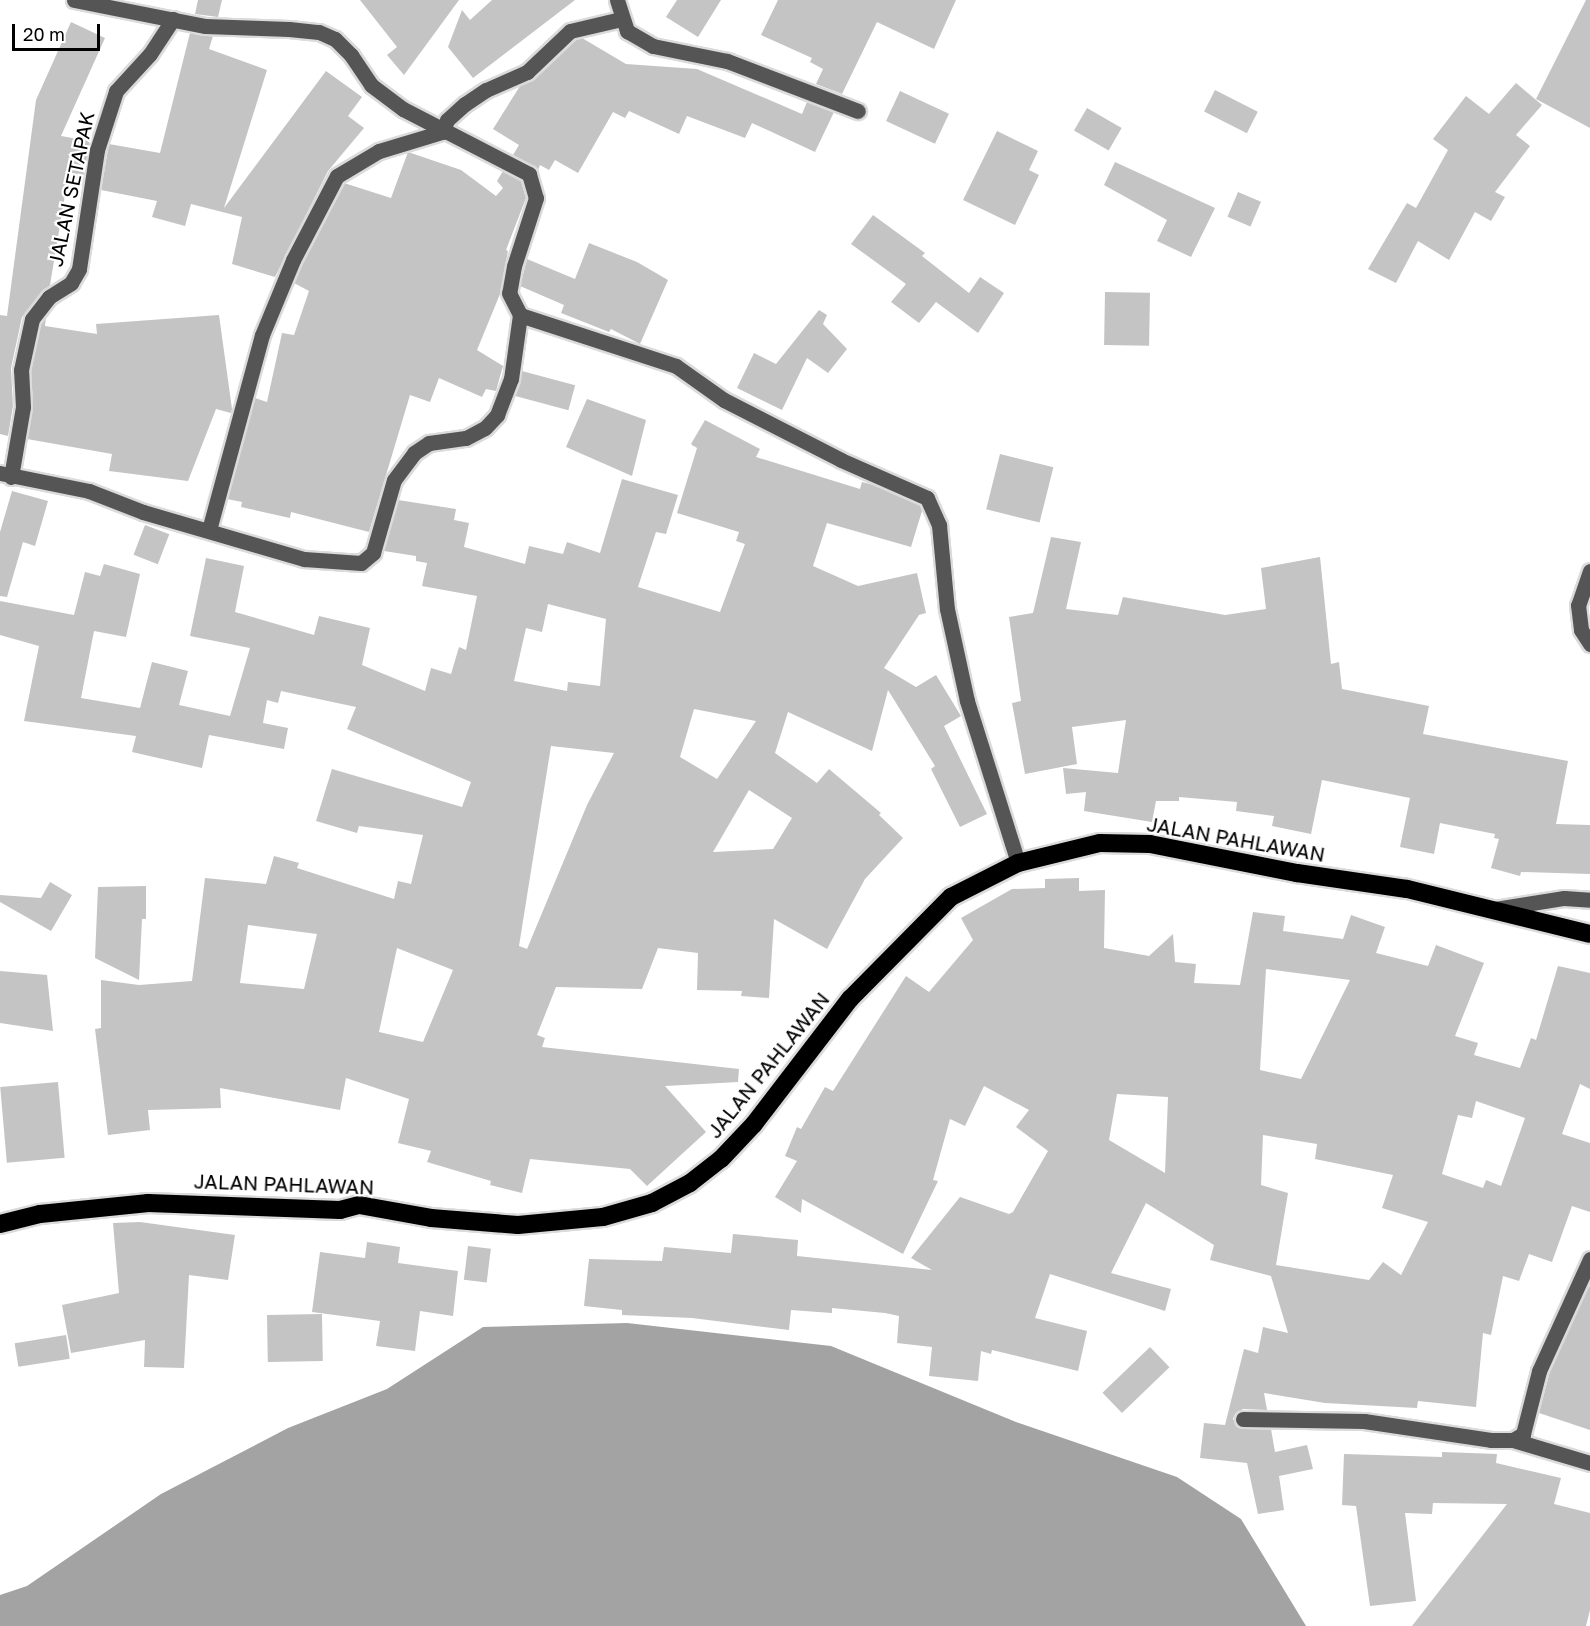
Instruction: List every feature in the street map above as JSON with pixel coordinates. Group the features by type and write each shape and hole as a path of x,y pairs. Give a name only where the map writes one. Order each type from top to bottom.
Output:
{"highway":[{"name":"JALAN PAHLAWAN","path":"0,1224 40,1214 148,1203 340,1210 359,1205 431,1218 518,1226 603,1217 652,1203 690,1183 721,1159 754,1124 850,999 951,897 1018,863 1100,843 1150,844 1297,873 1407,889 1590,934"}],"street":[{"path":"74,0 173,19 248,30 319,32 335,39 351,55 371,86 442,132 529,174 536,198 514,266 509,293 520,315 676,366 724,400 841,460 927,498 939,525 947,609 967,701 1018,863"},
{"path":"617,0 621,19 627,30 653,46 727,60 858,111"},
{"name":"JALAN SETAPAK","path":"173,19 150,54 116,91 97,150 79,269 71,283 49,297 32,319 21,370 23,407 5,475 89,491 304,559 361,563 373,553 394,480 414,453 429,443 466,438 485,428 497,415 511,379 520,315"},
{"path":"442,132 447,120 465,104 486,90 527,72 570,30 621,19"},
{"path":"209,530 262,335 328,190 337,176 379,151 442,132"},
{"path":"1590,571 1578,605 1581,630 1590,644"},
{"path":"1495,909 1564,898 1590,900"},
{"path":"1513,1440 1523,1434 1539,1371 1590,1259"},
{"path":"1244,1419 1364,1421 1491,1440 1513,1440 1590,1463"}],"shaded area":[{"path":"627,1323 831,1346 1016,1422 1177,1477 1241,1519 1306,1626 0,1626 0,1595 27,1586 161,1494 288,1428 387,1389 483,1327"}],"building":[{"path":"198,0 222,0 218,17 195,14"},
{"path":"360,0 459,0 404,75 387,55 397,47"},
{"path":"492,0 575,0 473,78 448,47 462,10 470,20"},
{"path":"677,0 721,0 698,37 666,17"},
{"path":"778,0 956,0 934,49 877,22 842,94 816,84 823,69 810,62 812,58 761,35"},
{"path":"1586,0 1590,0 1590,128 1536,99"},
{"path":"71,22 105,38 61,136 90,141 82,186 67,183 50,285 22,317 11,368 13,406 8,436 0,434 0,315 7,316 36,100"},
{"path":"190,33 213,36 209,49 267,70 224,208 326,71 362,97 348,116 364,128 328,171 275,277 232,264 242,217 191,204 185,226 152,217 157,201 101,190 109,144 160,153"},
{"path":"582,38 626,64 697,69 802,114 807,102 834,112 815,152 752,123 745,138 687,116 679,134 629,111 625,118 613,112 578,173 555,160 549,170 540,165 538,170 513,155 519,145 493,129 520,86 533,79 575,40"},
{"path":"1516,83 1542,105 1516,135 1530,146 1495,192 1505,197 1491,221 1475,212 1449,260 1418,241 1396,283 1368,269 1407,203 1416,208 1448,150 1433,139 1466,96 1489,114"},
{"path":"1215,90 1258,112 1247,133 1204,111"},
{"path":"900,91 949,114 935,144 886,121"},
{"path":"1087,108 1122,128 1109,151 1074,131"},
{"path":"997,131 1038,151 1029,170 1039,175 1015,225 963,200"},
{"path":"408,152 461,170 496,196 503,188 497,181 503,171 521,181 526,198 506,250 508,251 500,294 477,350 503,366 496,391 486,389 482,397 439,378 430,402 410,395 369,532 291,512 290,518 241,507 242,502 227,499 255,398 267,402 282,333 294,335 309,291 294,283 302,264 344,183 391,198"},
{"path":"1115,162 1215,208 1191,257 1157,241 1167,220 1104,185"},
{"path":"1238,192 1261,202 1250,227 1227,217"},
{"path":"873,215 925,253 922,256 969,293 980,277 1004,293 978,333 936,302 919,323 891,302 906,284 851,244"},
{"path":"589,243 637,262 668,280 640,344 611,329 609,332 561,313 564,305 520,286 527,259 575,279"},
{"path":"1105,292 1150,293 1149,346 1104,345"},
{"path":"819,310 827,315 823,324 847,349 828,373 807,358 782,410 737,388 754,353 776,364"},
{"path":"219,315 232,409 231,413 216,409 188,481 109,471 112,454 27,439 33,407 31,371 41,323 46,317 45,326 97,334 96,324"},
{"path":"522,371 575,385 568,410 515,396"},
{"path":"587,399 646,420 632,476 566,447"},
{"path":"705,420 760,449 756,457 860,489 862,482 874,485 920,505 922,511 911,547 827,523 813,566 858,586 917,573 926,613 919,615 884,668 916,687 936,675 961,716 944,726 987,814 960,827 931,769 935,766 888,690 872,751 788,712 775,753 817,783 829,769 881,813 879,815 903,838 865,879 827,949 774,919 769,998 741,996 742,991 697,990 698,953 658,948 642,989 556,987 537,1035 545,1038 542,1047 739,1069 738,1082 665,1086 706,1132 647,1186 630,1169 530,1159 522,1193 490,1185 491,1181 427,1162 431,1151 398,1143 409,1099 346,1078 340,1110 220,1088 221,1108 148,1110 150,1130 108,1135 95,1029 101,1028 101,980 139,985 192,981 205,878 266,884 274,856 299,863 297,868 394,899 398,881 411,884 423,835 359,826 357,833 316,821 332,769 462,807 471,782 347,729 356,707 281,691 278,703 267,700 263,723 288,728 284,749 209,735 202,768 132,752 136,736 24,721 39,646 0,635 0,601 74,615 85,572 100,576 104,564 140,574 126,637 94,631 81,698 140,708 152,662 188,671 179,705 230,716 250,648 190,636 206,558 244,566 235,612 314,635 319,616 370,628 362,665 425,691 431,668 451,674 459,647 466,650 477,596 422,586 427,563 416,561 416,556 384,551 398,500 456,509 454,520 469,523 464,547 525,564 529,546 563,554 567,542 600,553 622,479 678,495 666,534 656,532 638,587 720,612 745,544 736,541 739,532 677,513 697,448 691,444","holes":["548,604 606,619 600,686 568,682 567,691 514,681 526,628 542,632","694,709 756,721 717,779 680,757","551,746 614,753 587,805 527,949 519,946","749,790 792,818 773,849 713,852","248,925 317,934 304,989 240,983","397,948 453,970 423,1042 379,1032"]},
{"path":"1000,454 1053,467 1040,523 986,509"},
{"path":"12,491 48,501 35,546 23,542 7,597 0,596 0,532"},
{"path":"145,525 169,534 158,564 134,555"},
{"path":"1051,537 1081,542 1066,609 1118,615 1123,597 1225,615 1266,609 1261,568 1320,557 1331,664 1339,662 1342,689 1429,706 1423,734 1568,761 1556,824 1590,825 1590,874 1521,872 1520,876 1491,868 1499,839 1494,838 1495,834 1440,823 1434,854 1400,847 1410,798 1322,780 1311,834 1272,826 1274,816 1236,811 1237,802 1179,797 1179,801 1156,801 1152,822 1084,811 1086,792 1066,794 1063,768 1118,773 1126,720 1072,727 1077,764 1025,774 1012,703 1021,701 1009,617 1033,613"},
{"path":"1079,878 1079,891 1105,890 1104,948 1149,956 1173,934 1175,962 1196,964 1194,983 1240,985 1253,912 1285,916 1283,931 1343,939 1351,915 1385,927 1376,953 1428,966 1436,945 1484,963 1455,1036 1478,1043 1474,1055 1520,1068 1531,1038 1536,1040 1558,966 1590,973 1590,1089 1580,1084 1562,1134 1590,1143 1590,1212 1572,1206 1552,1262 1529,1254 1519,1281 1503,1276 1491,1335 1483,1333 1476,1407 1418,1401 1417,1408 1325,1403 1264,1393 1267,1410 1243,1409 1235,1414 1233,1419 1239,1428 1271,1429 1275,1452 1307,1445 1313,1469 1279,1476 1284,1510 1258,1514 1247,1463 1200,1458 1204,1423 1225,1425 1244,1349 1258,1353 1263,1327 1288,1333 1271,1276 1210,1260 1214,1245 1146,1203 1111,1273 1171,1289 1165,1311 1050,1274 1035,1318 1087,1331 1078,1371 992,1350 991,1354 981,1351 978,1381 929,1376 932,1347 897,1343 899,1316 885,1313 832,1308 832,1313 791,1310 789,1330 692,1318 622,1315 622,1310 584,1306 589,1259 662,1261 664,1247 731,1253 733,1234 798,1240 797,1256 932,1270 911,1258 960,1197 1009,1214 1013,1212 1048,1151 1016,1127 1029,1110 984,1086 965,1126 950,1119 933,1180 938,1181 903,1254 802,1199 801,1213 775,1197 797,1161 785,1156 797,1127 801,1129 825,1087 833,1091 906,976 929,992 973,940 961,918 1012,889 1045,888 1045,879","holes":["1266,969 1350,980 1301,1079 1260,1070","1117,1094 1168,1097 1165,1173 1109,1140","1476,1101 1525,1118 1501,1186 1486,1180 1483,1188 1442,1174 1458,1115 1472,1118","1263,1135 1317,1144 1315,1159 1393,1175 1382,1208 1428,1222 1401,1275 1383,1262 1369,1280 1276,1265 1288,1193 1261,1185"]},
{"path":"50,882 72,895 51,931 0,902 0,895 41,898"},
{"path":"146,886 146,919 142,919 139,980 95,958 98,887"},
{"path":"0,971 47,975 53,1031 0,1023"},
{"path":"58,1082 65,1158 7,1163 0,1087"},
{"path":"140,1222 235,1235 228,1280 189,1275 184,1368 144,1367 145,1340 71,1353 62,1305 119,1293 113,1223"},
{"path":"367,1242 400,1247 398,1263 458,1271 453,1316 420,1311 415,1351 376,1346 380,1321 312,1312 320,1252 365,1258"},
{"path":"468,1246 491,1249 487,1283 464,1280"},
{"path":"1588,1286 1590,1287 1590,1430 1539,1413 1550,1371"},
{"path":"322,1314 323,1361 268,1362 267,1315"},
{"path":"66,1335 70,1359 18,1367 15,1343"},
{"path":"1150,1347 1169,1367 1122,1413 1103,1393"},
{"path":"1442,1452 1497,1454 1496,1463 1561,1478 1554,1504 1590,1513 1590,1610 1586,1626 1412,1626 1507,1504 1433,1503 1432,1514 1405,1513 1416,1601 1370,1606 1356,1506 1342,1505 1344,1454 1442,1457"}]}
